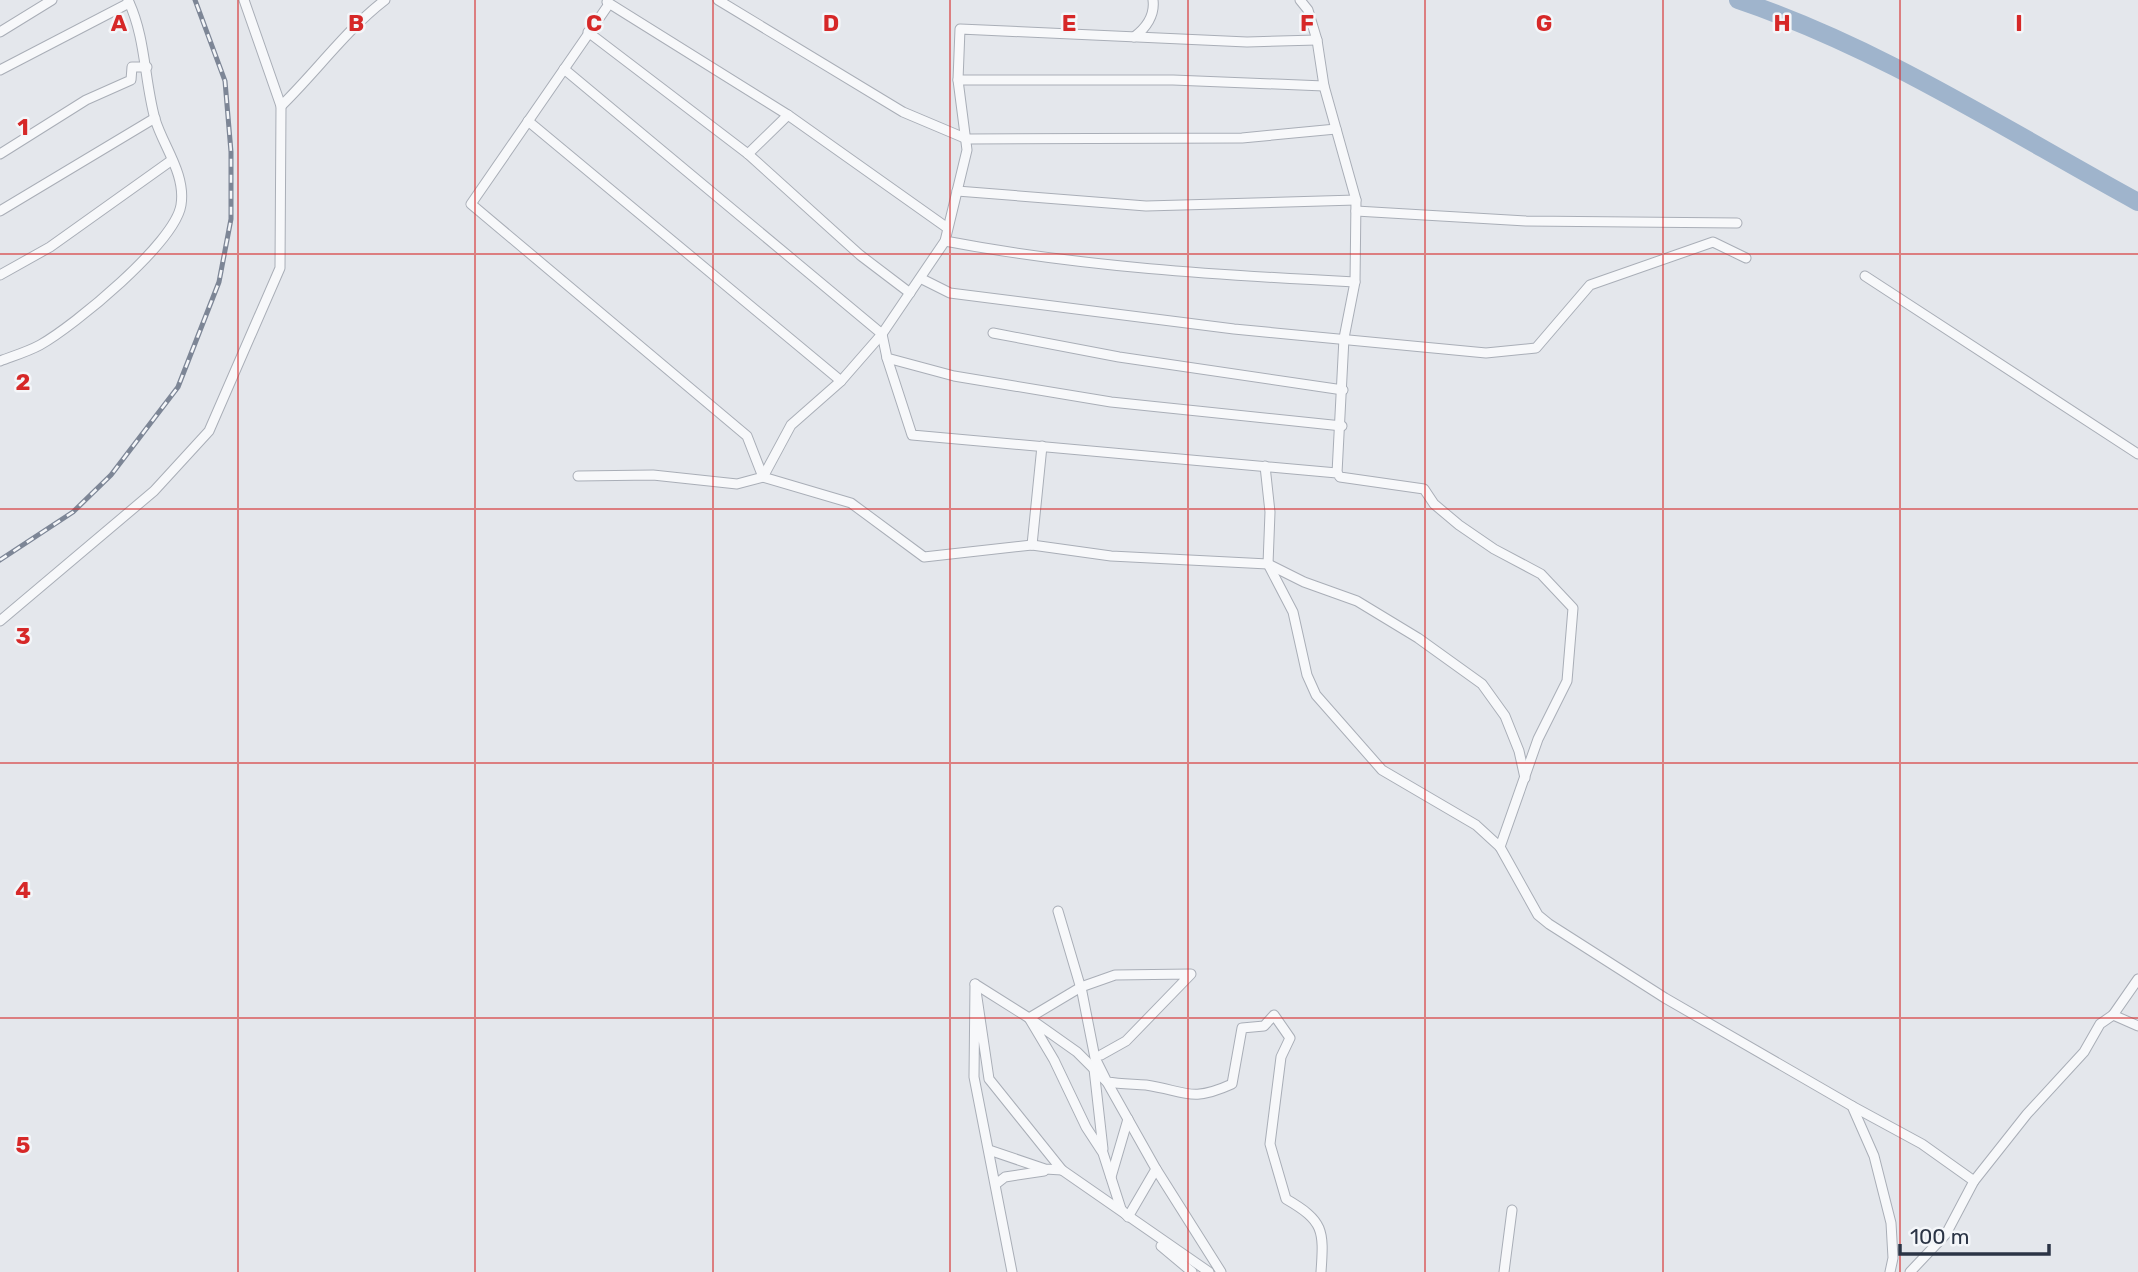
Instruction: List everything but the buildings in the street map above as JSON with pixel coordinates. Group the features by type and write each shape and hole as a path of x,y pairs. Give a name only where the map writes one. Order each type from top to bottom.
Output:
{"street":[{"path":"0,32 52,0"},
{"path":"0,621 154,491 209,431 280,268 281,106 244,0"},
{"path":"281,106 317,70 362,18 385,0"},
{"path":"718,0 903,112 967,139 1242,138 1336,129"},
{"path":"1134,37 1147,25 1153,0"},
{"path":"1300,0 1308,10 1317,40 1324,86 1356,200 1355,282 1344,338 1342,426 1337,472 1340,477 1424,489 1434,504 1459,525 1493,549 1541,574 1573,608 1567,681 1538,739 1500,847"},
{"path":"0,70 128,2 141,32 155,118 179,177 181,204 174,224 144,262 40,345 0,361"},
{"path":"763,477 747,436 471,204 607,2 788,115 946,227"},
{"path":"763,477 791,425 841,380 882,334 922,279 945,241 946,227 967,150 958,80 960,29 1247,41 1317,40"},
{"path":"588,32 748,154 860,255 910,293"},
{"path":"0,154 86,100 131,80 132,67 147,67"},
{"path":"564,69 882,334 912,435 1337,472"},
{"path":"958,80 1173,80 1324,86"},
{"path":"748,154 788,115"},
{"path":"0,211 155,118"},
{"path":"528,121 841,380"},
{"path":"0,275 50,247 172,160"},
{"path":"957,191 1146,206 1356,200"},
{"path":"1356,211 1526,221 1737,223"},
{"path":"945,241 1070,262 1195,274 1355,282"},
{"path":"922,279 950,293 1234,329 1486,353 1536,348 1590,285 1713,242 1746,258"},
{"path":"1865,276 2138,454"},
{"path":"993,333 1119,357 1343,390"},
{"path":"887,358 924,371 1111,402 1342,426"},
{"path":"1032,545 1042,446"},
{"path":"1265,466 1270,512 1268,564 1293,612 1307,675 1316,695 1382,770 1476,825 1500,847 1538,915 1549,923 1665,998 1852,1106 1922,1143 1974,1181"},
{"path":"578,476 653,475 737,484 763,477 851,503 924,557 1032,545 1111,556 1268,564 1304,582 1357,601 1418,638 1482,684 1505,716 1519,751 1525,779"},
{"path":"1058,911 1081,987 1095,1058 1156,1169 1221,1272"},
{"path":"1029,1017 1081,987 1115,975 1191,974 1126,1041 1101,1055"},
{"path":"1910,1272 1946,1234 1974,1181 2027,1114 2084,1052 2100,1024 2113,1015 2138,979"},
{"path":"975,985 1029,1017 1094,1067 1107,1082 1146,1085 1189,1096 1211,1094 1232,1084 1242,1028 1264,1026 1274,1015 1290,1038 1281,1057 1270,1144 1286,1199 1309,1213 1324,1236 1321,1272"},
{"path":"975,985 974,1077 1013,1272"},
{"path":"975,985 989,1079 1062,1170 1209,1272"},
{"path":"2113,1015 2138,1026"},
{"path":"1029,1017 1054,1060 1086,1127 1103,1153"},
{"path":"1094,1067 1103,1153 1121,1209 1192,1272"},
{"path":"1852,1106 1874,1156 1891,1223 1890,1272"},
{"path":"1111,1177 1128,1119"},
{"path":"989,1150 1052,1170"},
{"path":"1129,1218 1156,1169"},
{"path":"996,1184 1005,1177 1062,1170"},
{"path":"1504,1272 1512,1210"},
{"path":"1208,1251 1228,1272"}],"waterway":[{"path":"1738,0 1791,20 1893,66 2138,202"}],"railway":[{"path":"0,560 73,512 111,475 178,387 219,282 231,219 231,152 225,81 195,0"}]}
